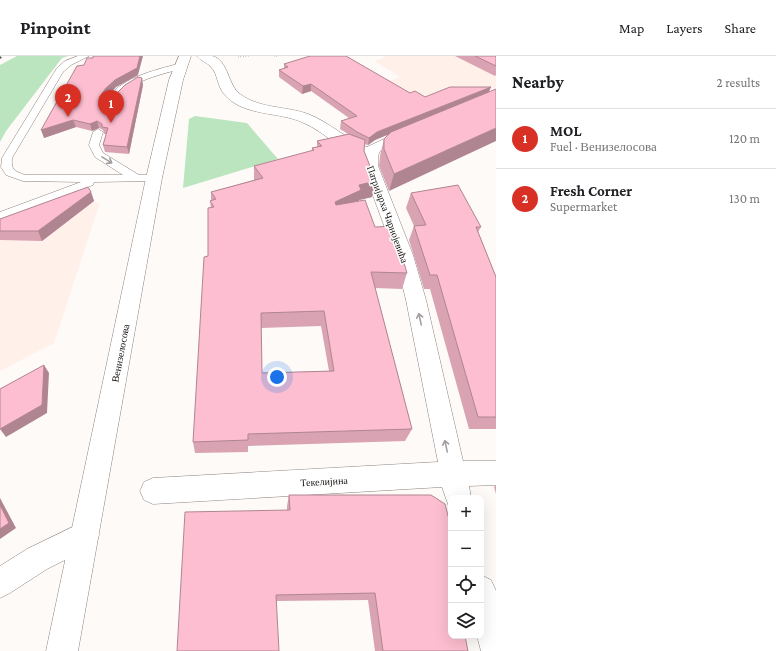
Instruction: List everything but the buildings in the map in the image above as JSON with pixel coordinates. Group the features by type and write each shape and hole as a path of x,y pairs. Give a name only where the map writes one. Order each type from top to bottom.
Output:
{"street":[{"name":"Патријарха Чарнојевића","path":"203,56 214,60 226,87 236,98 266,109 304,117 333,133 357,149 371,152 369,158 370,166 404,255 416,300 455,486"},
{"name":"Венизелосова","path":"62,651 85,535 145,178 183,61"},
{"path":"371,152 382,144 424,126"},
{"name":"Текелијина","path":"153,491 455,486 496,474"},
{"path":"0,583 37,559 85,535"},
{"path":"484,602 496,650"}],"lane":[{"path":"85,56 68,63 60,70 7,158 6,167 10,173 23,178 145,178"},
{"path":"107,105 108,100 117,92 141,77 183,61"},
{"path":"98,132 94,145 99,155 145,178"},
{"path":"0,216 104,178"}],"shaded area":[{"path":"383,56 475,56 496,66 496,87 376,135 328,102 400,77 374,61 385,57"},
{"path":"68,202 100,203 54,343 0,371 0,222"}],"green space":[{"path":"17,56 68,56 62,58 6,131 0,142 0,65"},
{"path":"195,116 247,123 278,159 183,188 189,119"}],"place":[{"name":"Fresh Corner","path":"68,117"},
{"name":"MOL","path":"111,123"}]}
